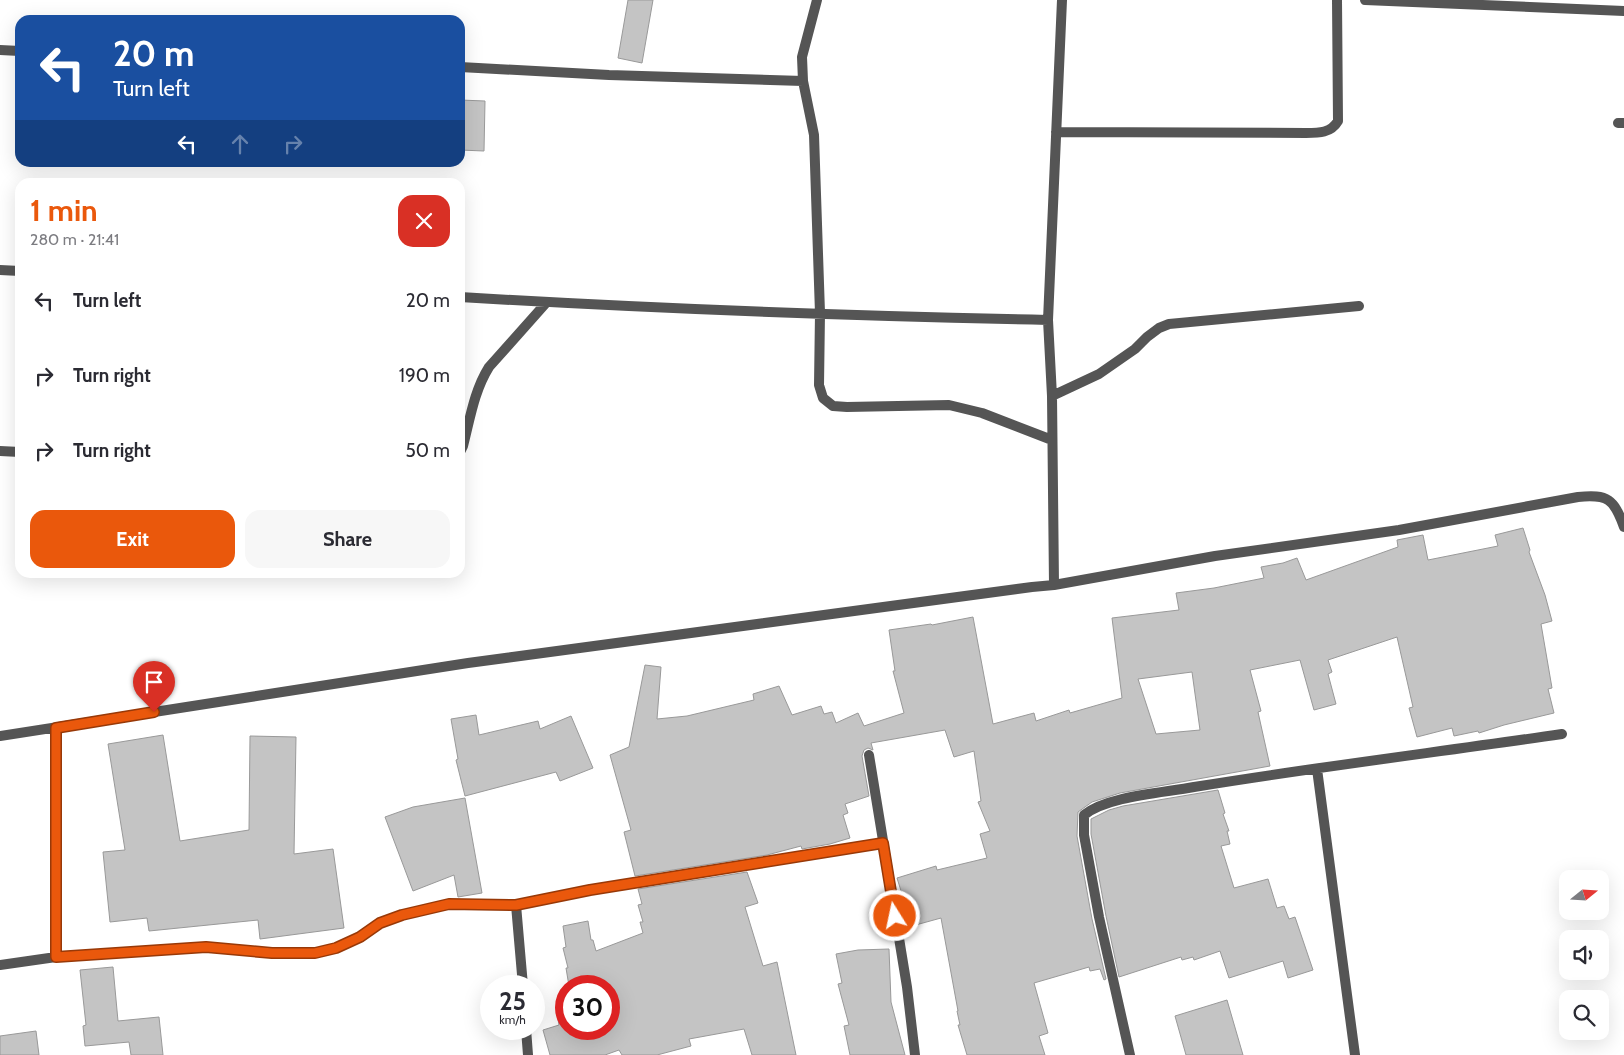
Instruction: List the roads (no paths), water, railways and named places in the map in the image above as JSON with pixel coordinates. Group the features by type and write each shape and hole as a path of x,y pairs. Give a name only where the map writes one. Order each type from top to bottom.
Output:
{"street":[{"path":"817,0 802,57 803,81 814,135 820,314 819,385 824,398 833,406 847,408 949,405 982,412 1052,440"},
{"path":"1054,585 1052,396 1048,320 1062,0"},
{"path":"1056,132 1312,133 1328,131 1334,127 1338,120 1337,0"},
{"path":"1365,0 1453,2 1624,11"},
{"path":"0,50 15,51"},
{"path":"465,67 610,75 803,81"},
{"path":"0,270 15,272"},
{"path":"465,298 820,314 1048,320"},
{"path":"465,438 475,398 483,376 546,303"},
{"path":"1052,396 1099,374 1135,349 1147,337 1169,324 1359,306"},
{"path":"0,451 15,452"},
{"path":"0,736 468,663 1054,585 1215,556 1399,530 1596,495 1609,499 1618,512 1624,527"},
{"path":"56,728 56,957"},
{"path":"1130,1055 1096,899 1084,835 1084,815 1100,806 1120,800 1317,769 1562,734"},
{"path":"869,754 908,987 915,1055"},
{"path":"1317,769 1355,1055"},
{"path":"0,965 56,957 206,947 272,953 315,953 336,948 360,937 380,923 402,915 449,904 516,905 590,890 883,843"},
{"path":"516,905 522,975"},
{"path":"527,1040 528,1055"}]}
